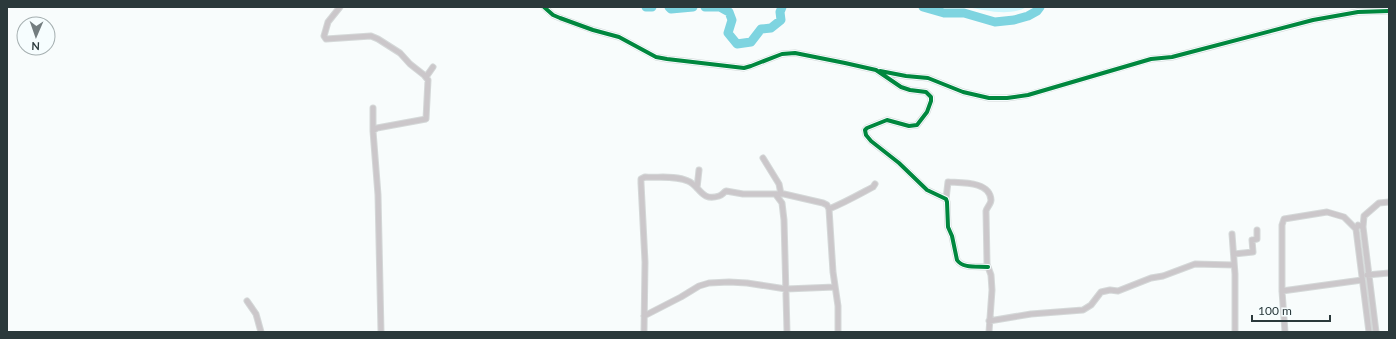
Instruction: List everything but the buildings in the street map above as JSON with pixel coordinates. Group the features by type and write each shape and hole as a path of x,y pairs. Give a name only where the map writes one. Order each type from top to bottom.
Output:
{"street":[{"path":"340,7 328,22 324,36 326,39 366,36 375,37 400,53 428,80 426,119 377,128 373,132"},
{"path":"544,7 560,18 593,30 619,37 648,53 661,58 744,68 782,54 790,53 906,76 928,78 963,92 989,98 1007,98 1028,95 1151,59 1172,57 1313,20 1358,12 1389,11"},
{"path":"426,77 433,67"},
{"path":"876,70 901,87 926,92 930,95 931,101 927,112 917,125 910,126 887,120 867,128 865,130 866,135 871,142 899,163 927,190 946,199"},
{"path":"373,108 373,132 379,202 381,332"},
{"path":"763,158 780,184 778,195 782,203 784,215 787,332"},
{"path":"697,188 699,170"},
{"path":"644,332 645,262 642,179 645,177 679,178 693,183 702,195 708,197 719,196 726,191 742,194 778,195 827,205 829,209 834,287 838,306 838,332"},
{"path":"988,267 962,265 956,260 952,236 948,227 946,199 948,182 978,185 987,190 991,199 986,211 988,267 992,290 989,332"},
{"path":"829,209 845,203 851,198 873,187 875,184"},
{"path":"1376,332 1363,227 1364,216 1379,203 1389,202"},
{"path":"1285,332 1282,290 1282,225 1284,219 1327,212 1344,217 1356,229 1369,332"},
{"path":"1356,229 1358,225 1363,227"},
{"path":"1234,254 1253,252 1252,240 1256,239 1256,230"},
{"path":"1232,234 1234,254 1235,332"},
{"path":"989,321 1031,314 1083,310 1091,305 1101,292 1110,290 1118,291 1151,278 1164,276 1195,264 1234,265"},
{"path":"1282,290 1389,273"},
{"path":"644,316 699,286 708,283 747,283 786,289 834,287"},
{"path":"1363,287 1370,286"},
{"path":"247,301 256,314 261,332"}],"shaded area":[{"path":"966,7 1027,7 1012,12 997,12"}],"waterway":[{"path":"646,7 652,7"},
{"path":"669,7 671,9 693,7"},
{"path":"705,7 720,7 729,12 732,20 728,33 737,44 751,42 761,29 771,28 781,20 780,12 782,7"},
{"path":"923,7 944,13 964,13 995,22 1014,20 1028,16 1037,11 1040,7"}],"cycle path":[{"path":"544,7 553,15 593,30 619,37 656,57 744,68 782,54 795,53 876,70 901,87 926,92 931,97 931,101 927,112 917,125 909,126 887,120 867,128 865,130 866,135 871,141 899,163 927,190 946,199 948,227 952,236 957,260 963,265 967,266 988,267"},
{"path":"880,71 928,78 963,92 989,98 1007,98 1028,95 1151,59 1172,57 1313,20 1358,12 1389,11"}]}
